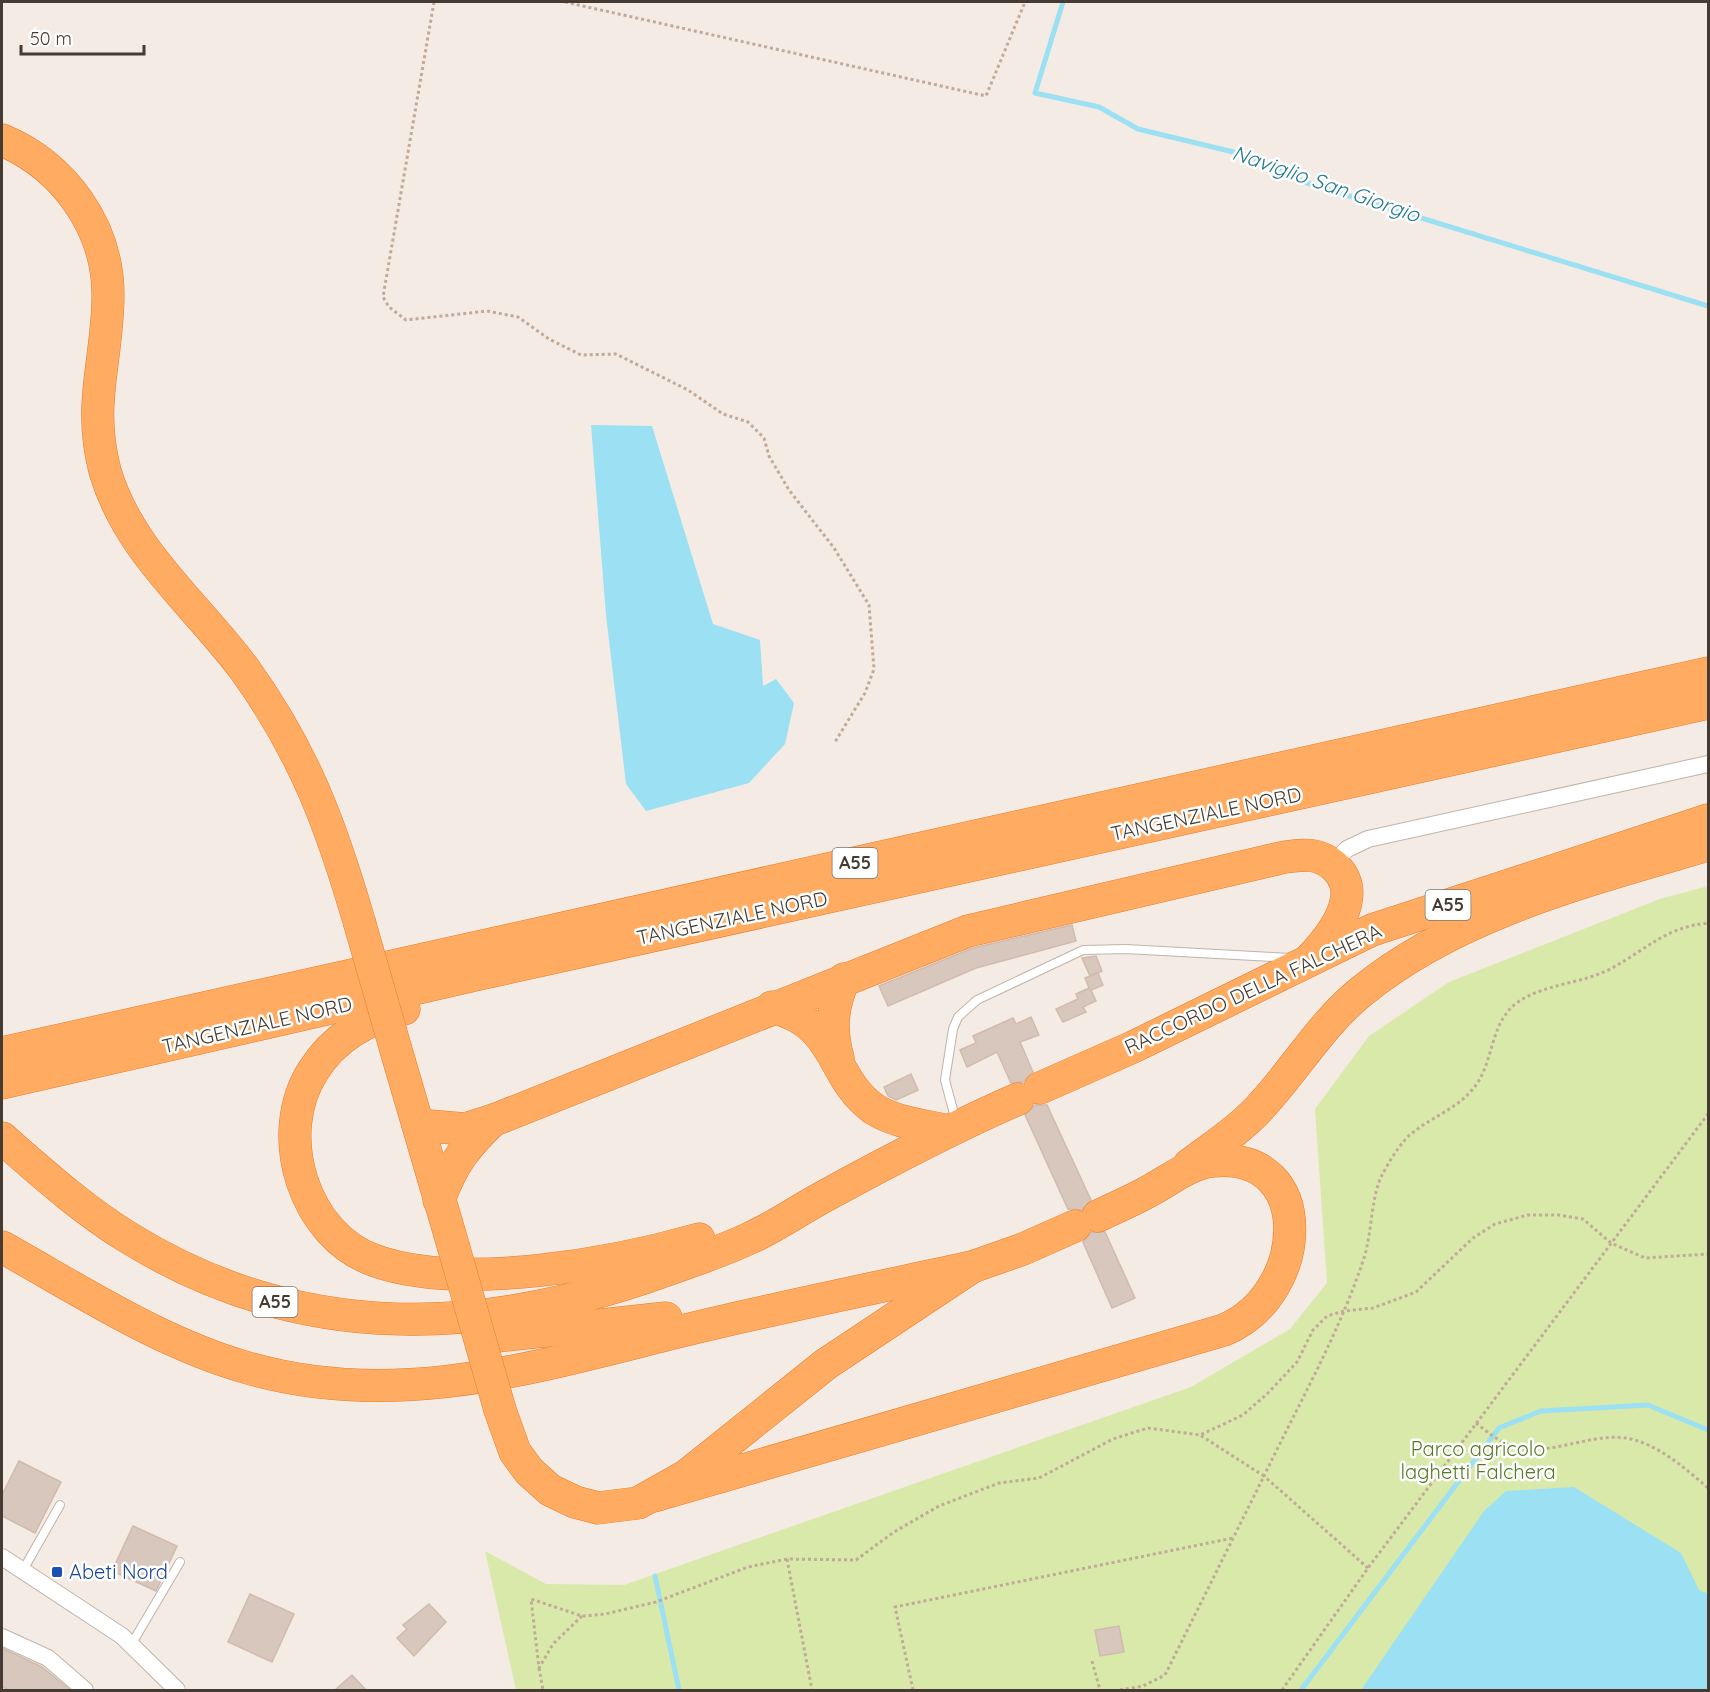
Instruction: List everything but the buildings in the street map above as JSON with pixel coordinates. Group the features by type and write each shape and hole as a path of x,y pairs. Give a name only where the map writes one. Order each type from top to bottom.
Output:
{"highway":[{"path":"2,140 39,161 68,187 86,213 100,246 108,294 96,416 101,453 117,504 138,540 222,640 277,718 312,781 327,818 359,921 453,1245 500,1410 509,1437 522,1463 538,1481 556,1494 588,1506 609,1509 638,1503 654,1496 1224,1330 1248,1317 1273,1290 1286,1260 1288,1212 1280,1189 1259,1170 1230,1161 1204,1162 1087,1221 1023,1249 972,1267 792,1305 504,1374 417,1386 365,1387 300,1380 248,1368 204,1353 157,1332 2,1247"},
{"name":"TANGENZIALE NORD","path":"2,1053 1708,673"},
{"name":"TANGENZIALE NORD","path":"2,1083 484,973 1708,703"},
{"name":"RACCORDO DELLA FALCHERA","path":"951,1128 1133,1047 1372,930 1708,820"},
{"name":"RACCORDO DELLA FALCHERA","path":"1174,1176 1238,1128 1263,1104 1314,1039 1362,991 1430,946 1466,927 1524,904 1614,873 1708,845"},
{"path":"439,1200 450,1170 459,1155 494,1120 772,1007 968,931 1298,855 1318,856 1332,864 1346,882 1346,903 1327,941 1310,959"},
{"path":"484,973 419,1004 363,1023 339,1040 325,1055 302,1093 296,1117 295,1140 298,1166 304,1188 315,1210 329,1229 350,1247 374,1261 434,1274 521,1271 608,1260 655,1251 800,1209"},
{"path":"840,1065 832,1036 832,1017 844,979"},
{"path":"772,1007 791,1012 807,1021 821,1035 863,1099 873,1108 887,1116 951,1128"},
{"path":"414,1111 494,1120"},
{"name":"A55","path":"2,1138 99,1218 129,1239 189,1270 271,1301 359,1318 451,1320 540,1307 629,1284 752,1238 800,1209 951,1128"},
{"path":"2,1159 71,1218 135,1262 166,1279 230,1306 322,1331 402,1340 463,1340 792,1305"},
{"path":"654,1496 686,1476 826,1364 972,1267"}],"street":[{"path":"1332,864 1347,849 1368,839 1708,764"},
{"path":"2,1557 81,1607 131,1645 177,1690"},
{"path":"2,1637 48,1658 85,1690"}],"lane":[{"path":"951,1128 945,1080 953,1029 958,1017 977,1000 1083,950 1126,949 1310,959"},
{"path":"23,1570 60,1505"},
{"path":"131,1645 180,1562"}],"path":[{"path":"434,2 383,297 389,307 406,320 487,311 518,317 549,339 581,355 616,354 688,390 723,414 748,422 764,438 769,456 789,490 834,548 870,605 874,669 865,693 835,742"},
{"path":"565,2 986,96 1026,2"},
{"path":"1120,1690 1143,1686 1165,1675 1344,1311 1364,1257 1381,1177 1409,1134 1461,1102 1479,1080 1499,1024 1516,1004 1532,994 1610,969 1654,940 1671,932 1689,925 1708,923"},
{"path":"1282,1690 1368,1568 1708,1114"},
{"path":"1200,1435 1243,1415 1297,1362 1313,1330 1327,1316 1344,1311 1373,1308 1416,1292 1473,1238 1495,1224 1528,1215 1558,1215 1583,1219 1611,1243 1645,1258 1708,1254"},
{"path":"1476,1423 1504,1443 1527,1448 1547,1448 1598,1437 1627,1438 1651,1447 1708,1488"},
{"path":"543,1690 531,1599 582,1616 656,1602 748,1567 787,1559 856,1560 894,1532 939,1506 999,1483 1039,1478 1113,1439 1148,1428 1200,1435 1231,1453 1263,1476 1368,1568"},
{"path":"913,1690 895,1607 1233,1538"},
{"path":"787,1559 812,1690"},
{"path":"539,1668 553,1644 582,1616"},
{"path":"1092,1661 1100,1690"}],"green space":[{"name":"Parco agricolo laghetti Falchera","path":"1708,886 1708,1690 516,1690 485,1551 546,1584 624,1585 1191,1387 1290,1329 1327,1283 1315,1109 1369,1036 1449,982 1660,899"}],"water":[{"path":"591,425 652,426 713,624 760,640 763,686 776,679 794,703 785,744 749,783 646,811 626,784 606,615"},
{"path":"1574,1487 1681,1553 1699,1590 1708,1594 1708,1690 1361,1690 1484,1511 1506,1491"}],"waterway":[{"name":"Naviglio San Giorgio","path":"1063,2 1035,93 1099,107 1138,129 1250,156 1307,183 1708,306"},
{"path":"1301,1690 1499,1428 1541,1411 1648,1405 1708,1430"},
{"path":"655,1576 679,1690"}],"place":[{"name":"Abeti Nord","path":"57,1572"}]}
